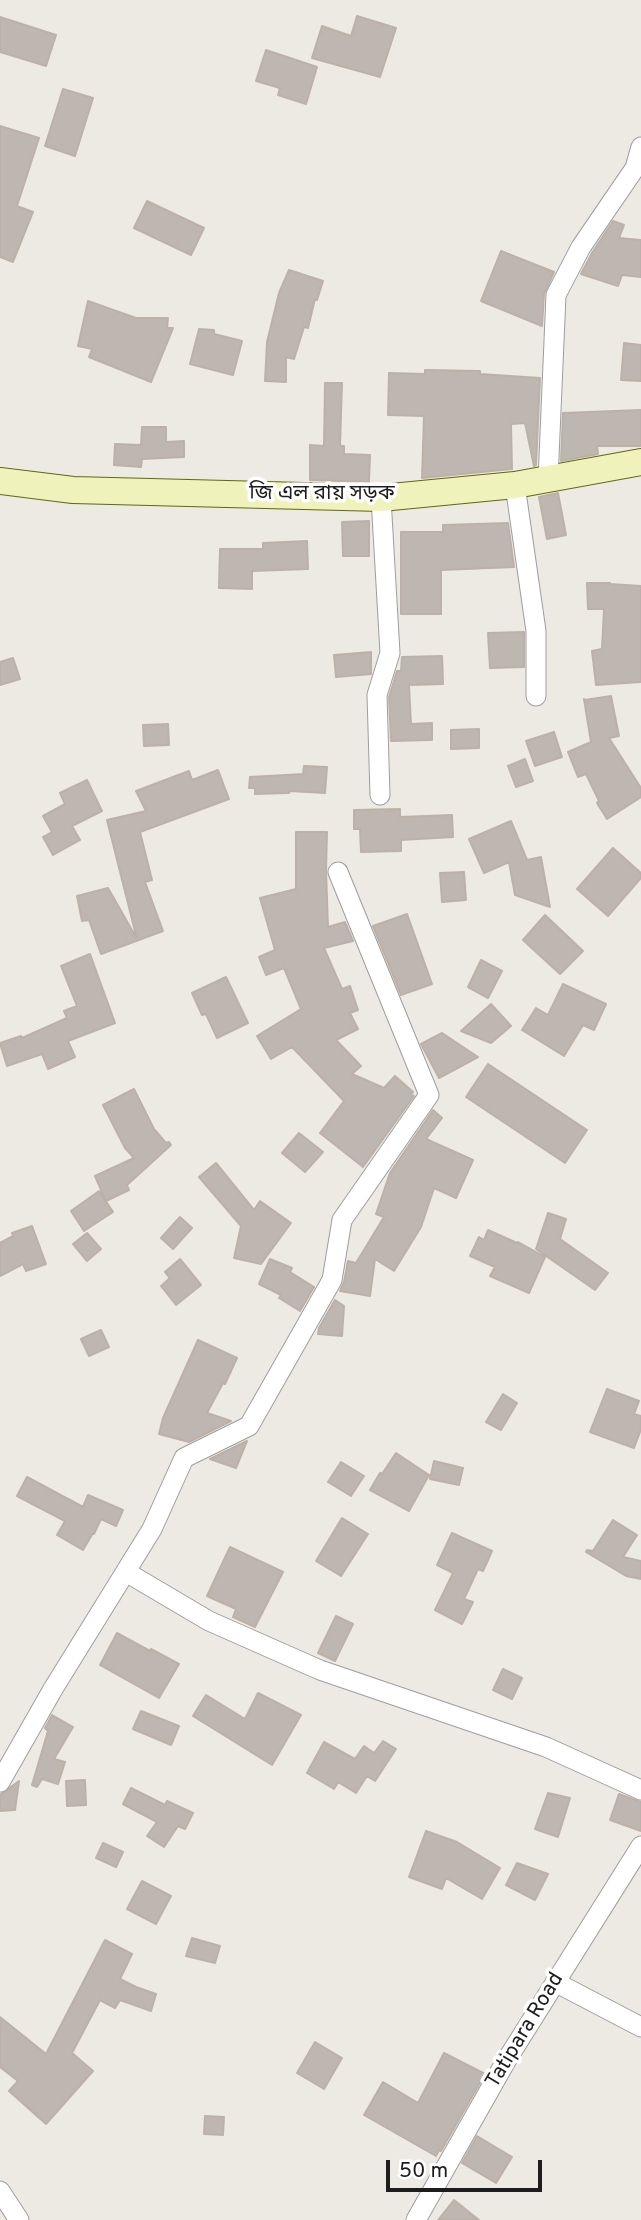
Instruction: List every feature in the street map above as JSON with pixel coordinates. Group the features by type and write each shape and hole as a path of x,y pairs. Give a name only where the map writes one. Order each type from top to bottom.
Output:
{"main road":[{"name":"জি এল রায় সড়ক","path":"0,481 73,490 381,498 515,485 641,462"}],"street":[{"path":"548,480 556,295 581,247 635,168 641,147"},
{"path":"515,485 536,631 536,696"},
{"path":"380,795 377,695 390,653 381,498"},
{"path":"0,1782 53,1689 152,1529 184,1458 250,1426 332,1280 342,1220 429,1095 338,872"},
{"path":"126,1572 209,1621 320,1670 546,1747 641,1790"},
{"name":"Tatipara Road","path":"416,2220 506,2061 641,1846"},
{"path":"555,1982 641,2027"},
{"path":"0,2191 19,2220"}],"building":[{"path":"357,16 396,28 380,77 312,58 322,26 351,36"},
{"path":"0,17 56,35 46,66 0,52"},
{"path":"266,50 317,67 306,104 278,95 280,88 256,81"},
{"path":"63,89 93,98 75,156 45,146"},
{"path":"0,126 39,138 17,206 33,212 13,262 0,257"},
{"path":"147,201 204,228 191,255 134,228"},
{"path":"613,221 624,225 619,238 641,240 641,277 622,275 618,286 581,274"},
{"path":"501,251 554,272 544,294 542,326 481,301"},
{"path":"289,270 323,281 317,300 315,299 308,328 304,327 294,359 286,357 286,382 265,381 267,342 279,293"},
{"path":"88,301 136,318 168,318 167,328 173,328 151,382 89,357 92,349 78,346"},
{"path":"199,329 214,330 214,334 242,341 233,375 190,364"},
{"path":"624,343 641,345 641,381 621,380"},
{"path":"425,370 480,371 480,374 540,378 536,465 534,466 525,423 511,424 512,469 422,478 424,416 388,415 389,373 425,374"},
{"path":"325,383 342,383 340,446 344,446 344,454 370,455 369,482 310,480 310,445 324,446"},
{"path":"641,410 641,446 597,446 598,454 561,461 563,413"},
{"path":"142,427 166,427 166,442 184,441 184,457 142,459 141,467 114,465 115,444 141,445"},
{"path":"558,493 566,535 547,539 539,497"},
{"path":"369,521 369,556 343,556 342,522"},
{"path":"508,523 514,567 441,570 441,614 401,614 401,532 443,532 443,525"},
{"path":"307,541 308,569 252,571 252,589 219,588 220,549 263,549 263,543"},
{"path":"587,583 641,586 641,682 596,685 592,651 602,649 604,609 588,609"},
{"path":"524,632 524,667 490,668 488,633"},
{"path":"371,652 371,674 336,677 334,655"},
{"path":"442,656 443,684 409,685 411,724 432,723 432,740 391,741 389,697 397,671 401,671 402,657"},
{"path":"13,658 20,679 0,685 0,662"},
{"path":"611,696 619,736 609,738 641,788 641,797 607,819 597,803 599,801 586,774 578,777 568,752 591,742 584,699"},
{"path":"168,724 169,745 144,746 143,725"},
{"path":"479,729 479,748 451,749 451,730"},
{"path":"554,732 562,757 535,766 526,741"},
{"path":"525,759 533,781 516,787 508,766"},
{"path":"304,766 327,767 325,793 289,791 255,794 255,788 249,788 250,777 303,774"},
{"path":"218,770 229,799 140,832 152,880 145,882 163,931 101,954 89,920 82,921 77,896 108,888 137,939 107,820 146,811 136,791 189,771 192,780"},
{"path":"87,780 102,811 72,826 80,840 53,855 43,837 52,832 43,816 65,804 60,793"},
{"path":"400,809 400,817 452,815 453,837 401,840 401,851 361,852 360,829 354,829 354,810"},
{"path":"511,821 527,860 541,857 550,907 515,895 509,862 484,873 469,839"},
{"path":"296,832 327,832 328,927 345,922 353,941 324,948 342,989 350,986 358,1010 350,1013 358,1029 336,1040 361,1066 352,1074 384,1088 395,1076 414,1096 363,1167 320,1133 344,1101 292,1047 271,1059 257,1036 301,1009 284,968 266,975 259,957 275,950 260,898 296,889"},
{"path":"613,848 641,873 641,878 608,916 577,889"},
{"path":"464,872 466,900 442,902 440,873"},
{"path":"407,914 432,984 401,995 373,926"},
{"path":"545,915 583,951 560,974 523,940"},
{"path":"90,954 115,1023 68,1041 75,1057 48,1069 42,1054 7,1066 0,1043 21,1036 22,1038 67,1018 64,1011 77,1006 61,966"},
{"path":"481,960 502,971 488,998 468,987"},
{"path":"226,977 248,1023 217,1038 192,993"},
{"path":"563,984 606,1004 594,1030 583,1025 564,1056 522,1030 536,1008 548,1015"},
{"path":"491,1004 511,1026 491,1043 461,1031"},
{"path":"442,1033 478,1057 439,1078 421,1044"},
{"path":"488,1064 587,1130 565,1163 466,1097"},
{"path":"134,1089 154,1129 171,1145 127,1185 129,1190 106,1201 95,1176 134,1158 125,1148 103,1105"},
{"path":"433,1110 442,1118 426,1139 473,1160 456,1198 434,1188 421,1227 394,1271 375,1259 370,1296 340,1291 348,1261 356,1263 384,1217 376,1214 390,1173"},
{"path":"299,1133 323,1152 305,1172 282,1153"},
{"path":"216,1163 254,1210 260,1201 291,1223 261,1264 234,1258 241,1226 199,1177"},
{"path":"99,1191 113,1212 84,1231 71,1211"},
{"path":"548,1213 566,1219 560,1239 608,1273 595,1290 536,1249"},
{"path":"180,1217 192,1228 173,1249 161,1238"},
{"path":"32,1226 46,1264 26,1271 23,1264 0,1276 0,1243 13,1236 12,1233"},
{"path":"488,1230 545,1257 529,1293 490,1276 495,1267 470,1256 479,1237 484,1240"},
{"path":"87,1233 101,1249 87,1261 73,1244"},
{"path":"180,1259 201,1285 176,1305 161,1286 170,1278 165,1272"},
{"path":"270,1259 292,1268 290,1272 314,1287 300,1311 279,1298 281,1295 259,1284"},
{"path":"335,1300 344,1306 342,1336 318,1334 319,1328"},
{"path":"101,1330 109,1347 89,1356 81,1339"},
{"path":"198,1340 237,1358 207,1413 231,1421 189,1442 159,1434 163,1418"},
{"path":"607,1389 639,1401 634,1414 641,1416 641,1429 634,1448 590,1432"},
{"path":"503,1394 517,1403 501,1430 486,1422"},
{"path":"247,1441 236,1468 210,1459"},
{"path":"396,1453 429,1475 409,1511 370,1490"},
{"path":"434,1461 463,1468 459,1485 430,1479"},
{"path":"341,1462 364,1476 351,1496 328,1482"},
{"path":"27,1477 83,1507 88,1495 123,1510 116,1526 101,1519 83,1550 57,1535 65,1521 17,1496"},
{"path":"342,1518 368,1534 341,1576 316,1561"},
{"path":"613,1520 637,1535 623,1557 641,1561 641,1579 626,1576 586,1552 593,1551"},
{"path":"452,1533 492,1551 483,1571 478,1569 464,1599 473,1602 462,1624 435,1610 453,1573 437,1565"},
{"path":"230,1547 283,1572 255,1627 233,1617 236,1609 207,1596"},
{"path":"336,1616 353,1624 335,1661 318,1653"},
{"path":"117,1633 179,1664 159,1698 100,1665"},
{"path":"503,1669 522,1678 512,1699 493,1690"},
{"path":"258,1693 301,1715 272,1765 193,1716 206,1695 245,1719"},
{"path":"141,1711 179,1726 171,1745 133,1729"},
{"path":"52,1715 73,1727 54,1759 65,1762 58,1784 42,1779 37,1787 32,1785 48,1731 45,1728"},
{"path":"383,1741 396,1749 375,1781 367,1776 356,1793 338,1782 334,1789 307,1773 324,1742 355,1759 364,1746 374,1753"},
{"path":"85,1780 86,1805 67,1806 66,1781"},
{"path":"19,1781 15,1810 0,1811 0,1795"},
{"path":"131,1788 165,1805 167,1801 193,1813 185,1829 178,1826 164,1847 147,1836 157,1822 123,1804"},
{"path":"548,1793 570,1798 558,1837 535,1829"},
{"path":"619,1794 641,1802 641,1831 610,1820"},
{"path":"426,1831 457,1842 500,1868 482,1899 446,1878 442,1889 409,1877"},
{"path":"103,1843 123,1852 116,1867 96,1858"},
{"path":"517,1863 548,1874 535,1900 506,1885"},
{"path":"142,1881 171,1896 156,1924 127,1909"},
{"path":"192,1938 220,1946 215,1963 186,1956"},
{"path":"105,1940 132,1954 120,1979 156,1994 151,2011 120,2000 115,2008 100,2000 72,2053 93,2071 46,2124 9,2091 18,2081 0,2067 0,2017 46,2054"},
{"path":"315,2042 342,2058 324,2089 297,2073"},
{"path":"444,2053 485,2074 436,2156 364,2115 383,2082 418,2103"},
{"path":"205,2116 224,2117 223,2135 204,2134"},
{"path":"477,2136 512,2157 496,2183 462,2163"},
{"path":"454,2200 479,2220 438,2220"}]}
